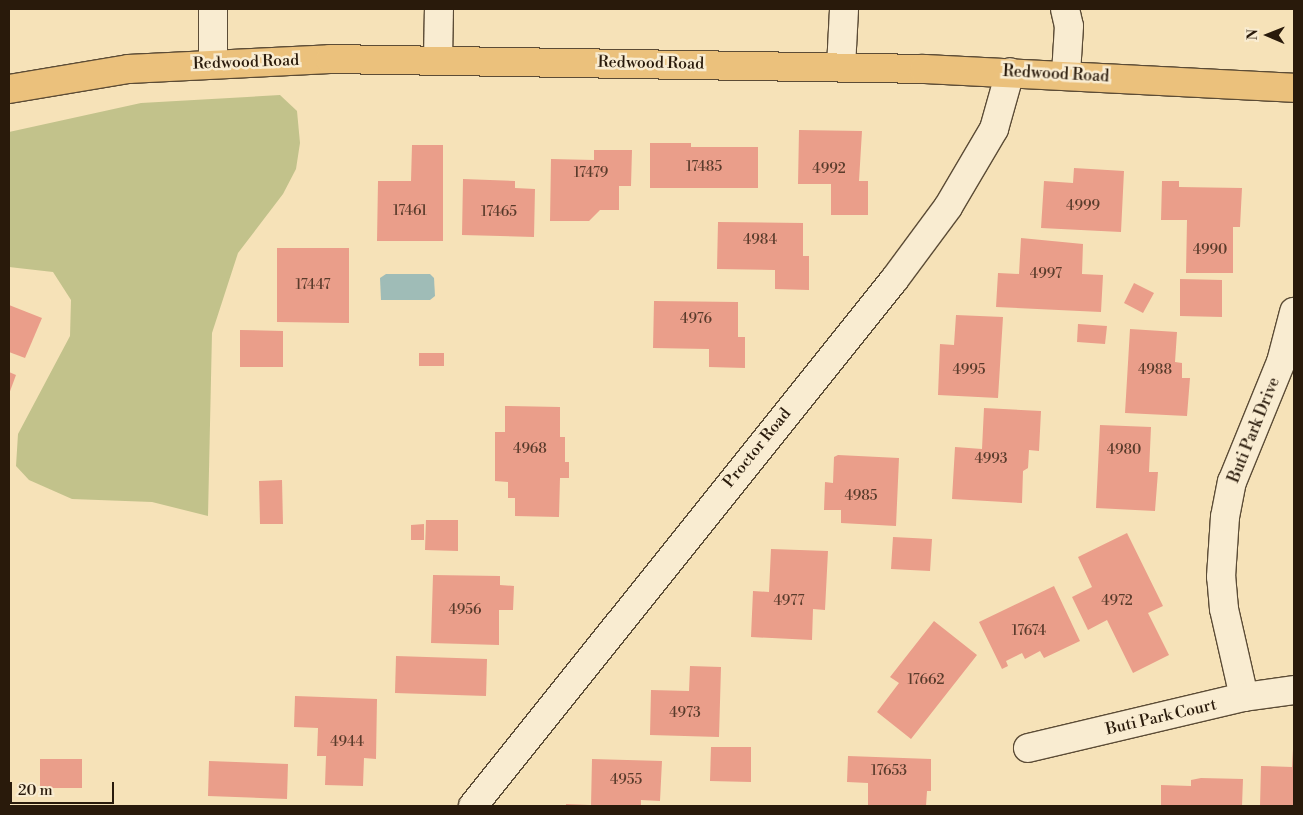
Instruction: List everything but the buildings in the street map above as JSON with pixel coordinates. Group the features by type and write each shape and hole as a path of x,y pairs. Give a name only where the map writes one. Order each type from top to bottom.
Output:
{"main road":[{"name":"Redwood Road","path":"9,89 112,71 214,62 438,59 1010,72 1294,88"}],"street":[{"path":"213,9 214,62"},
{"path":"438,59 439,9"},
{"path":"841,67 844,9"},
{"path":"1065,9 1069,26 1066,74"},
{"name":"Proctor Road","path":"472,806 894,280 948,206 994,130 1010,72"},
{"name":"Buti Park Drive","path":"1244,697 1224,609 1221,577 1225,516 1232,482 1281,362 1294,312"},
{"name":"Buti Park Court","path":"1028,748 1244,697 1294,690"}],"green space":[{"path":"280,95 297,111 300,143 296,169 283,194 238,253 212,333 208,516 152,502 72,499 29,480 16,466 18,434 70,336 71,300 53,272 9,267 9,132 141,103"}],"water":[{"path":"386,274 430,274 434,278 435,296 430,300 381,300 380,278"}]}
